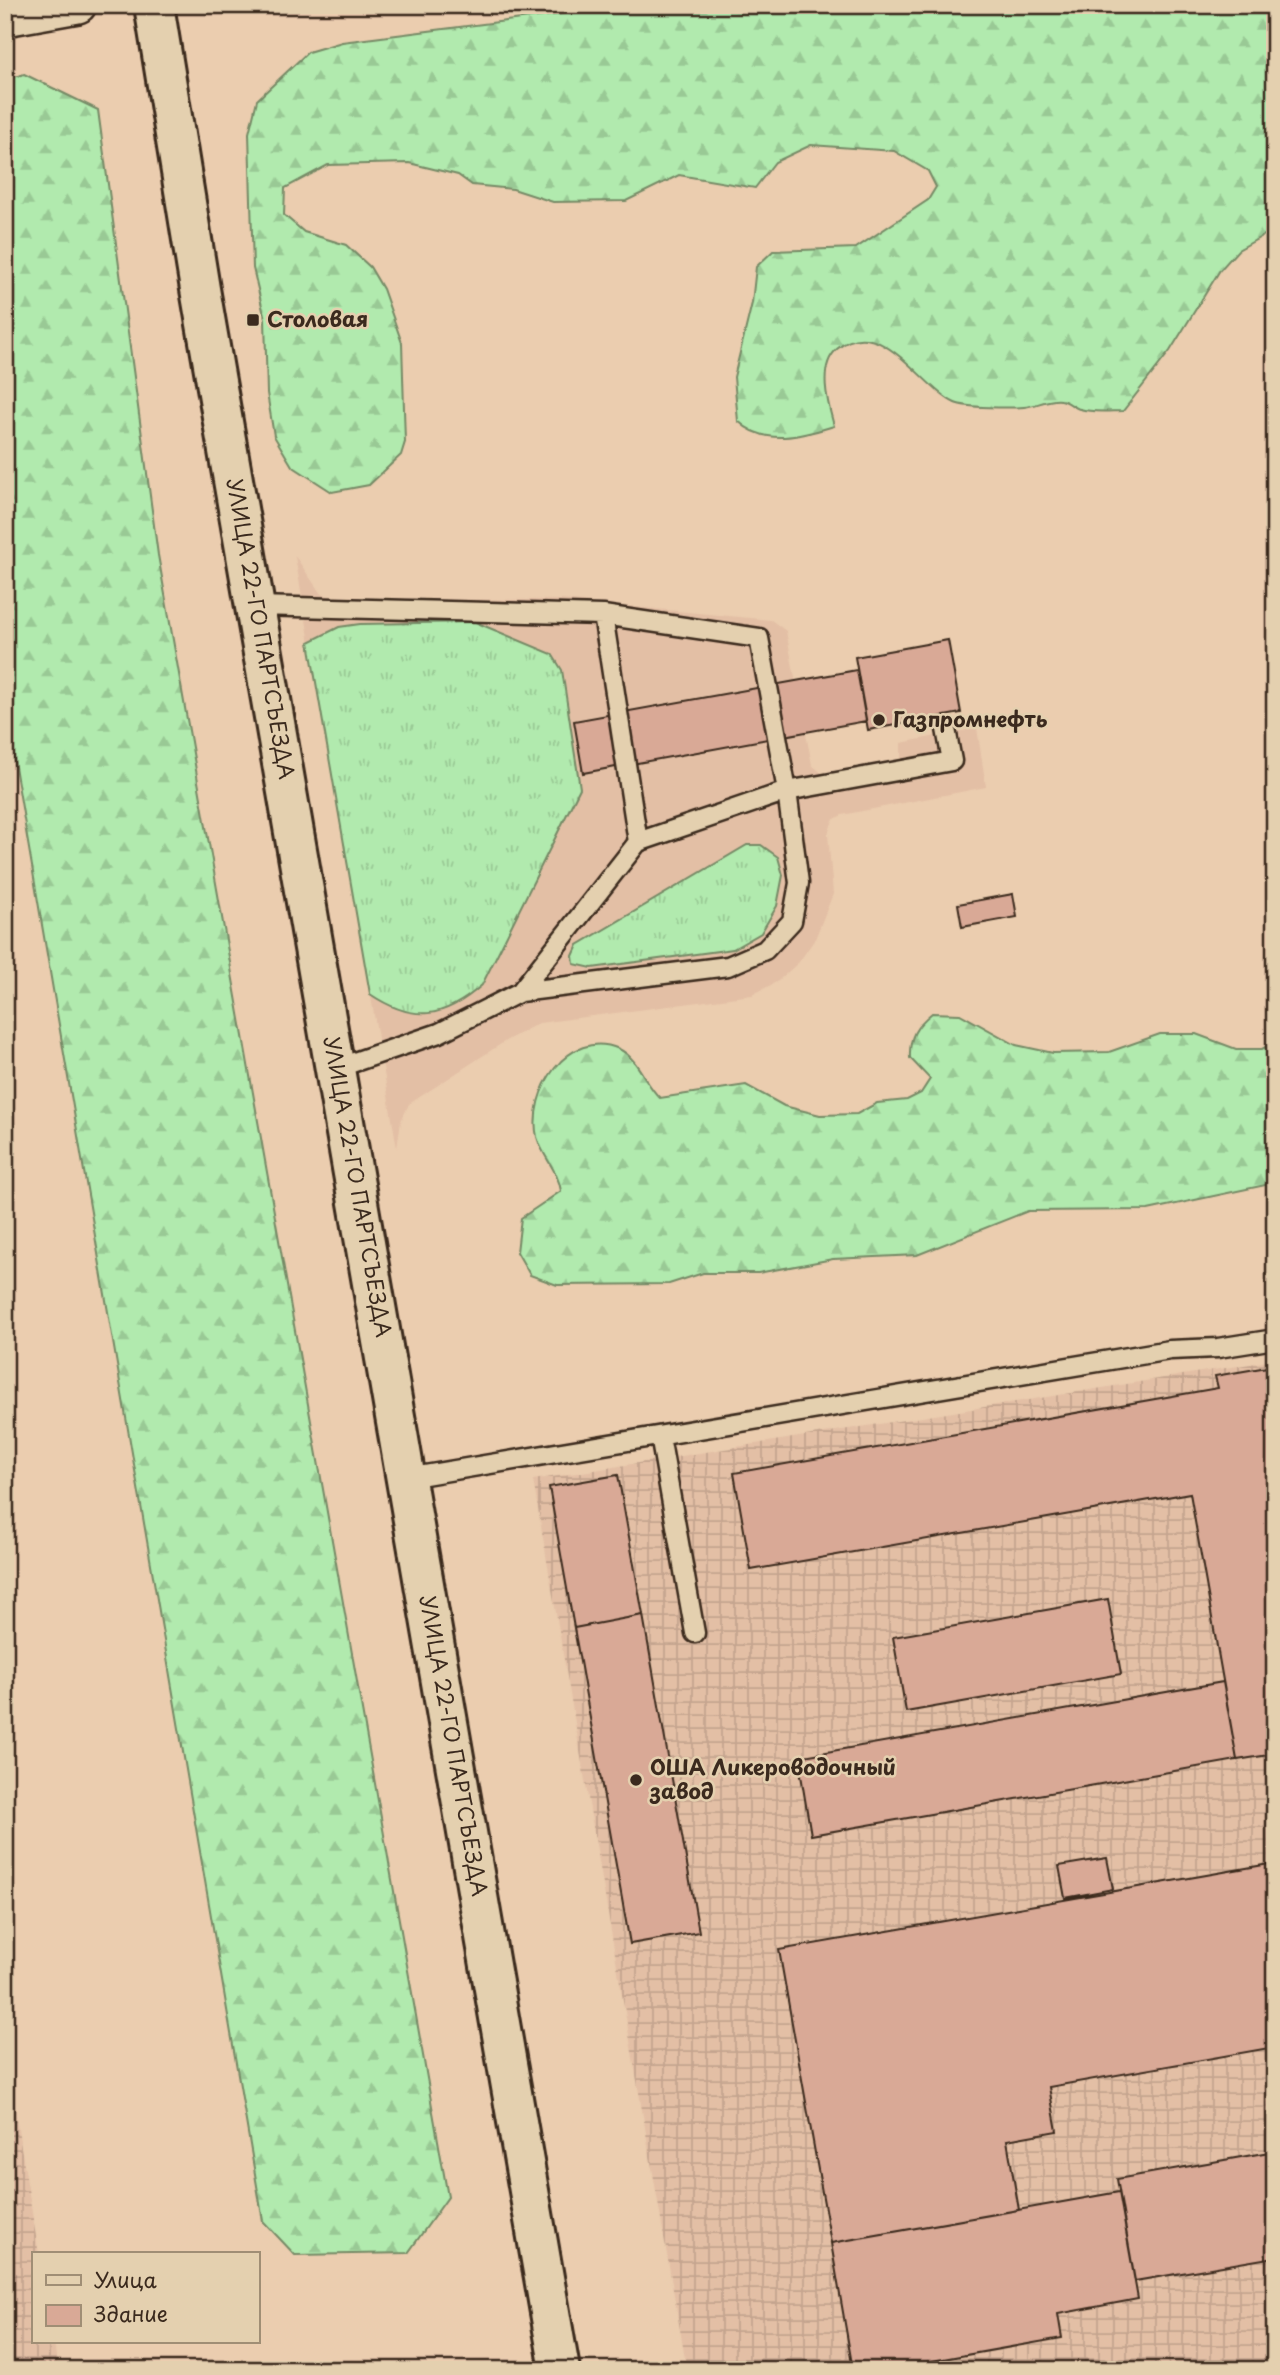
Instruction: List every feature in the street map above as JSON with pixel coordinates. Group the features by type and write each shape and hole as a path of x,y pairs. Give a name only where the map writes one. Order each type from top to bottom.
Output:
{"main road":[{"name":"УЛИЦА 22-ГО ПАРТСЪЕЗДА","path":"154,5 560,2370"}],"street":[{"path":"5,18 78,5"}],"lane":[{"path":"256,606 603,615 759,638 787,791 799,883 792,921 765,950 728,966 520,992 439,1033 337,1068"},
{"path":"603,615 638,842"},
{"path":"520,992 638,842 787,791 952,761 946,729"},
{"path":"407,1478 1170,1350 1218,1348 1275,1339"},
{"path":"660,1436 695,1633"}],"shaded area":[{"path":"295,556 321,594 340,599 561,600 771,620 786,631 812,765 824,775 850,774 896,765 901,760 901,743 977,728 986,787 842,815 833,820 828,834 833,894 815,939 799,962 778,981 752,995 539,1023 507,1040 409,1104 401,1121 397,1148"},
{"path":"1275,1360 1275,2370 687,2370 533,1480"},
{"path":"5,2052 39,2252 32,2252 32,2344 54,2344 58,2370 5,2370"}],"green space":[{"path":"631,5 1275,5 1275,229 1238,250 1220,270 1170,351 1123,411 1085,410 1057,400 1024,407 961,405 942,395 884,345 869,339 853,340 837,349 827,366 826,386 834,426 797,436 772,437 749,429 738,421 734,377 752,303 756,267 773,251 856,248 928,200 936,187 928,171 894,151 811,145 775,162 755,188 679,175 626,201 553,202 513,189 472,185 458,175 409,163 328,165 285,188 284,215 304,232 346,245 370,267 383,289 402,343 405,442 401,455 369,485 332,492 292,466 274,436 267,393 265,319 253,268 249,133 257,100 308,52 342,42"},
{"path":"24,74 98,110 158,555 448,2197 408,2253 295,2255 263,2221 5,708 5,80"},
{"path":"475,622 552,654 562,670 580,788 482,985 455,1005 428,1013 414,1013 400,1010 370,994 309,642 339,627 360,624"},
{"path":"747,845 761,845 778,857 783,875 777,906 761,933 733,949 592,968 574,964 573,956 578,945"},
{"path":"932,1013 960,1014 1016,1045 1053,1053 1109,1052 1160,1034 1196,1034 1236,1049 1262,1049 1275,1042 1275,1183 1148,1210 1028,1211 917,1255 833,1259 758,1273 703,1273 669,1284 557,1285 530,1275 517,1252 521,1218 561,1191 557,1176 537,1137 538,1102 555,1068 568,1056 583,1047 600,1045 619,1049 631,1058 660,1098 746,1085 784,1106 820,1115 857,1114 877,1103 907,1100 921,1093 930,1079 910,1058 911,1044 918,1027"}],"building":[{"path":"948,640 961,713 868,730 855,657"},
{"path":"857,670 866,721 583,773 574,721"},
{"path":"1013,894 1017,917 962,927 958,904"},
{"path":"1273,1366 1275,1754 1237,1760 1190,1493 751,1570 734,1473 1218,1388 1215,1376"},
{"path":"618,1475 643,1615 574,1628 549,1487"},
{"path":"1108,1599 1121,1674 906,1712 893,1637"},
{"name":"ОША Ликероводочный завод","path":"643,1615 699,1932 630,1944 574,1628"},
{"path":"1223,1682 1237,1760 811,1835 798,1757"},
{"path":"1107,1858 1113,1889 1065,1898 1059,1866"},
{"path":"1275,1863 1275,2047 1049,2087 1057,2131 1007,2140 1019,2210 831,2243 779,1950"},
{"path":"1275,2151 1275,2257 1135,2281 1117,2179"},
{"path":"1119,2192 1138,2299 1058,2314 1062,2338 881,2370 853,2370 831,2243"},
{"path":"1275,2288 1275,2324 1269,2289"}],"place":[{"name":"Столовая","path":"253,320"},
{"name":"Газпромнефть","path":"879,720"},
{"name":"ОША Ликероводочный завод","path":"636,1780"}]}
